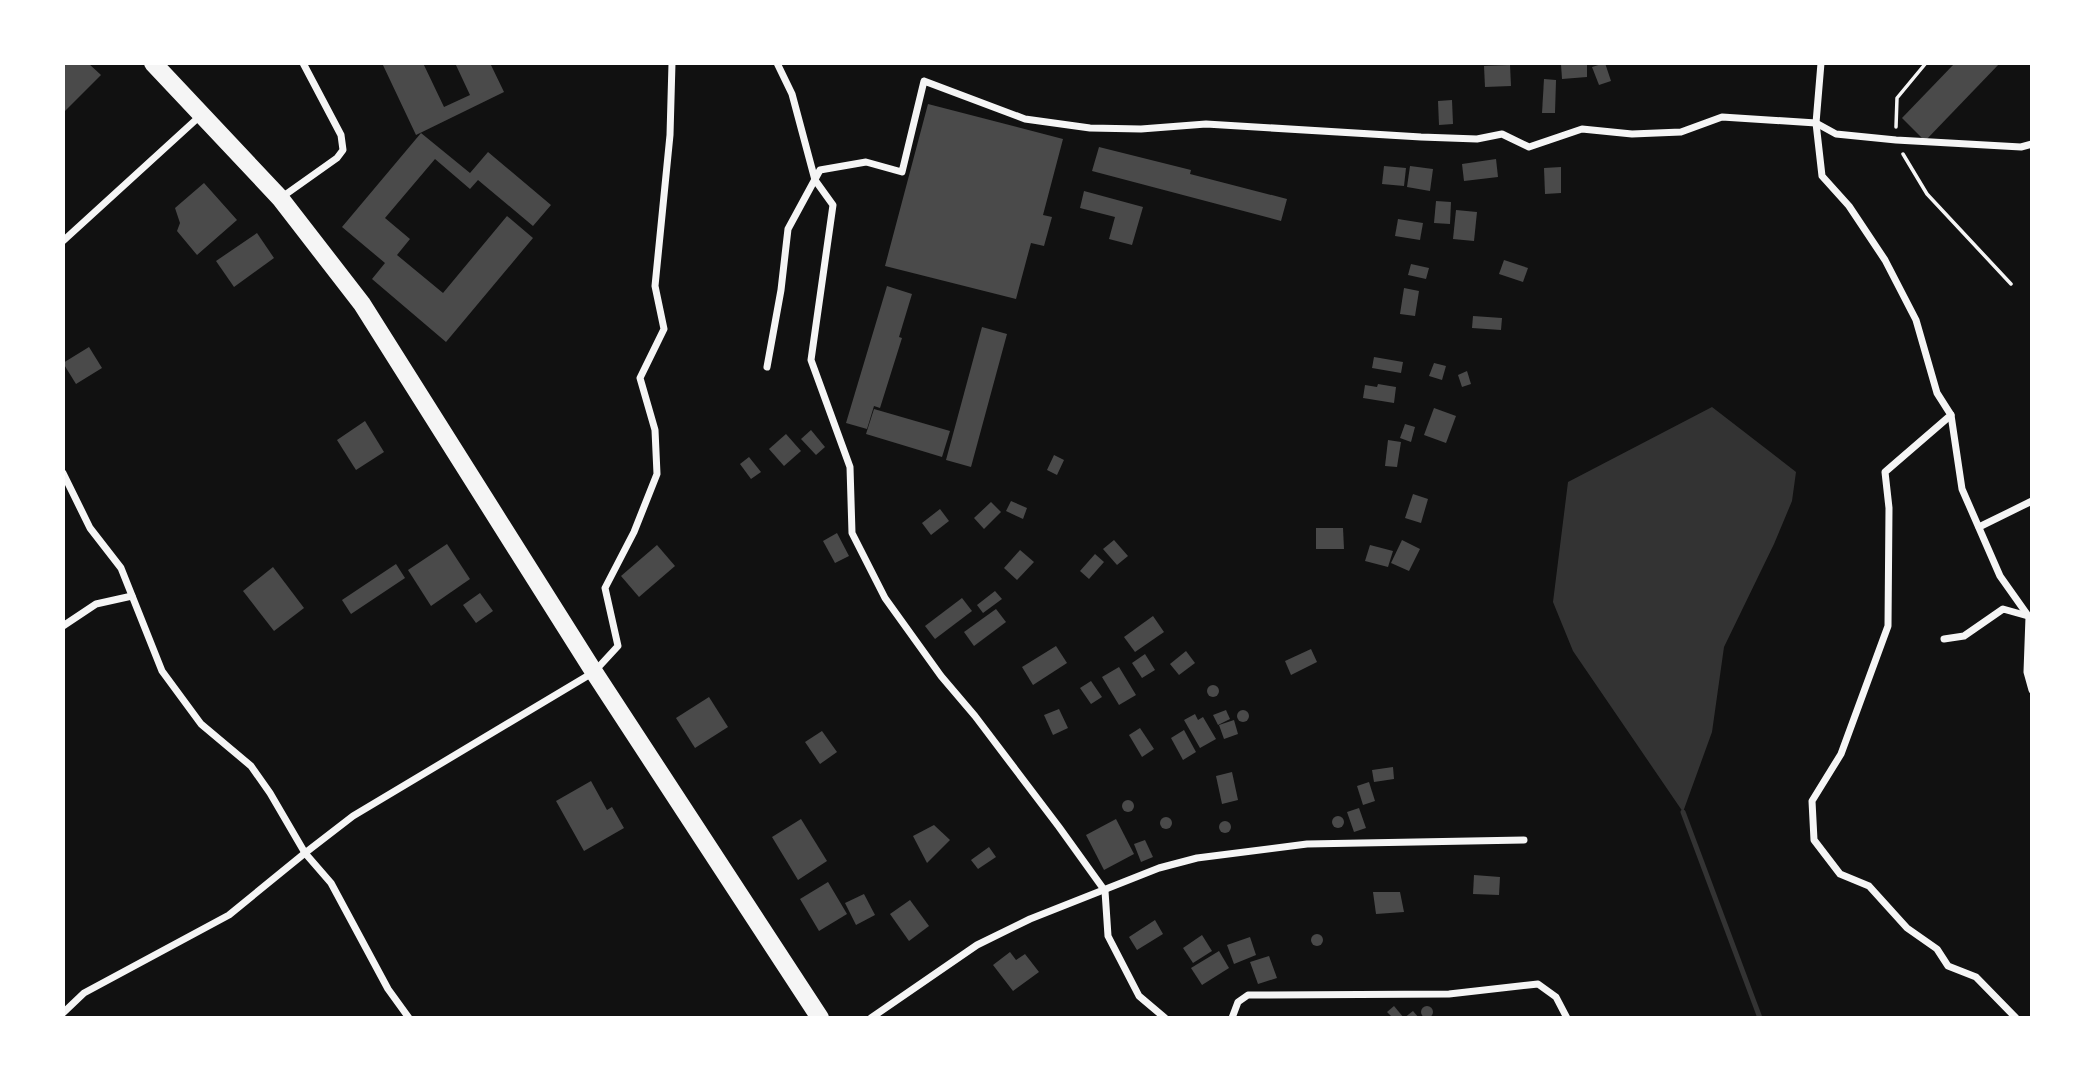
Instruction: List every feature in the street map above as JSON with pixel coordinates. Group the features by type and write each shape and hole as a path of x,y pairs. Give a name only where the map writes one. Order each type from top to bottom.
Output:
{"main road":[{"path":"153,63 280,198 362,304 594,672 820,1018"}],"street":[{"path":"280,198 337,158 343,150 341,135 303,63"},
{"path":"63,1013 84,993 229,915 354,816 594,672 618,646 605,587 634,532 657,474 655,430 640,378 664,329 655,286 670,135 671,63"},
{"path":"777,63 792,94 815,180 833,205 811,360 850,467 852,533 885,598 1105,891 1108,936 1139,996 1165,1018"},
{"path":"1821,63 1816,122 1822,176 1849,205 1885,260 1916,320 1937,393 1951,415 1962,489 2000,576 2031,617 2027,672 2032,690"},
{"path":"767,368 781,290 788,229 820,170 866,162 902,172 924,80 1025,119 1090,128 1141,129 1206,124 1477,139 1502,134 1529,147 1582,129 1632,134 1681,132 1723,117 1816,122 1836,134 1896,140 2021,147 2032,144"},
{"path":"63,241 200,116"},
{"path":"1951,415 1885,472 1889,509 1888,626 1841,754 1812,801 1814,840 1840,874 1869,886 1907,928 1937,949 1948,966 1976,977 2016,1018"},
{"path":"63,473 90,528 121,568 162,671 201,724 251,766 270,793 304,853 331,883 388,989 409,1018"},
{"path":"1979,527 2032,501"},
{"path":"63,626 96,604 132,596"},
{"path":"1944,639 1952,640 1964,636 2003,609 2031,617"},
{"path":"871,1018 977,945 1030,919 1159,868 1197,858 1307,844 1524,840"},
{"path":"1233,1018 1238,1002 1248,995 1449,994 1538,984 1556,997 1567,1018"}],"path":[{"path":"1926,63 1897,98 1896,140 1927,194 2011,284"}],"shaded area":[{"path":"1712,407 1796,472 1792,501 1724,647 1712,732 1683,812 1573,651 1553,602 1568,482"}],"building":[{"path":"63,63 88,63 101,75 63,113"},
{"path":"382,63 423,63 444,107 470,95 455,63 490,63 504,92 416,135"},
{"path":"1587,63 1587,77 1562,79 1561,64"},
{"path":"1605,63 1611,81 1599,85 1592,67"},
{"path":"1955,63 2000,63 1925,141 1902,118"},
{"path":"1510,65 1511,86 1485,87 1484,66"},
{"path":"1544,79 1556,80 1555,113 1542,113"},
{"path":"1452,100 1453,124 1439,125 1438,101"},
{"path":"928,104 1063,139 1043,215 1052,217 1044,246 1031,243 1016,299 885,266"},
{"path":"421,133 470,173 488,152 551,205 533,226 478,180 470,189 435,159 385,218 410,239 397,255 443,293 507,216 533,238 446,342 372,279 385,263 342,227"},
{"path":"1099,147 1191,170 1190,174 1287,199 1281,221 1092,171"},
{"path":"1496,159 1498,177 1464,181 1462,164"},
{"path":"1384,166 1406,168 1404,186 1382,184"},
{"path":"1410,166 1433,169 1430,191 1407,187"},
{"path":"1561,167 1561,193 1545,194 1544,168"},
{"path":"204,183 237,220 197,255 177,231 180,223 175,208"},
{"path":"1084,191 1143,207 1132,245 1109,239 1115,217 1080,208"},
{"path":"1436,201 1451,202 1450,224 1434,223"},
{"path":"1456,210 1477,212 1474,241 1453,239"},
{"path":"1398,219 1423,223 1420,240 1395,236"},
{"path":"257,233 274,258 234,287 216,261"},
{"path":"1504,260 1528,268 1523,282 1499,274"},
{"path":"1411,264 1429,268 1426,279 1408,275"},
{"path":"887,286 912,294 899,337 902,338 880,408 874,406 867,429 846,423"},
{"path":"1404,288 1419,291 1415,316 1400,314"},
{"path":"1473,316 1502,318 1501,330 1472,328"},
{"path":"982,327 1007,334 971,467 946,460"},
{"path":"89,347 102,368 76,384 63,363"},
{"path":"1374,357 1403,362 1401,373 1372,368"},
{"path":"1434,363 1446,366 1442,380 1429,376"},
{"path":"1467,371 1471,384 1462,387 1458,375"},
{"path":"1378,384 1396,387 1394,403 1363,398 1365,385 1377,387"},
{"path":"1434,408 1456,416 1446,443 1424,435"},
{"path":"874,409 950,431 942,457 866,434"},
{"path":"365,421 384,452 356,470 337,440"},
{"path":"1405,424 1415,427 1411,442 1400,438"},
{"path":"811,430 825,447 816,455 801,439"},
{"path":"786,434 801,451 784,466 769,449"},
{"path":"1388,440 1401,442 1397,467 1385,466"},
{"path":"1054,455 1064,460 1057,475 1047,470"},
{"path":"749,457 761,472 751,479 740,464"},
{"path":"1413,494 1428,499 1421,523 1405,518"},
{"path":"1011,501 1027,508 1023,519 1006,511"},
{"path":"991,502 1001,512 984,529 974,518"},
{"path":"940,509 949,521 931,535 922,523"},
{"path":"1316,528 1343,528 1344,549 1316,549"},
{"path":"837,533 849,556 835,563 823,541"},
{"path":"1114,540 1128,556 1117,565 1103,549"},
{"path":"1402,540 1420,549 1409,571 1391,563"},
{"path":"447,544 470,579 431,606 408,570"},
{"path":"657,545 675,566 639,597 621,576"},
{"path":"1370,545 1393,551 1388,567 1365,561"},
{"path":"1020,550 1034,562 1017,580 1004,568"},
{"path":"1095,554 1104,562 1089,579 1080,571"},
{"path":"396,564 405,578 351,614 342,600"},
{"path":"273,567 304,608 274,631 243,591"},
{"path":"995,591 1002,599 983,613 977,605"},
{"path":"480,593 493,611 476,623 463,605"},
{"path":"962,598 972,611 935,639 925,626"},
{"path":"996,609 1006,622 974,646 964,632"},
{"path":"1153,616 1164,632 1135,652 1124,637"},
{"path":"1056,646 1067,663 1033,685 1022,667"},
{"path":"1311,649 1317,662 1291,675 1285,661"},
{"path":"1186,651 1195,663 1179,675 1170,664"},
{"path":"1145,654 1155,670 1142,678 1132,663"},
{"path":"1119,667 1136,695 1119,705 1102,677"},
{"path":"1091,681 1102,697 1091,704 1080,688"},
{"path":"1213,685 1219,691 1213,697 1207,691"},
{"path":"709,697 728,727 695,748 676,718"},
{"path":"1059,709 1068,728 1053,735 1044,715"},
{"path":"1226,710 1230,719 1218,725 1213,715"},
{"path":"1243,710 1249,716 1243,722 1237,716"},
{"path":"1195,714 1198,720 1203,717 1216,739 1200,748 1184,720"},
{"path":"1234,720 1238,734 1224,739 1219,725"},
{"path":"1140,728 1154,749 1142,757 1129,735"},
{"path":"1184,730 1196,752 1183,760 1171,738"},
{"path":"822,731 837,752 820,764 805,742"},
{"path":"1393,767 1394,779 1374,782 1372,770"},
{"path":"1232,772 1238,800 1222,804 1216,776"},
{"path":"591,781 607,810 612,807 624,828 584,851 556,801"},
{"path":"1369,782 1375,801 1363,805 1357,786"},
{"path":"1128,800 1134,806 1128,812 1122,806"},
{"path":"1359,808 1366,828 1354,832 1347,812"},
{"path":"1338,816 1344,822 1338,828 1332,822"},
{"path":"1166,817 1172,823 1166,829 1160,823"},
{"path":"801,819 827,861 798,880 772,837"},
{"path":"1116,819 1134,854 1104,870 1086,835"},
{"path":"1225,821 1231,827 1225,833 1219,827"},
{"path":"934,825 950,840 927,863 913,836"},
{"path":"1145,840 1153,857 1141,862 1134,844"},
{"path":"989,847 996,857 978,869 971,860"},
{"path":"1474,875 1500,877 1499,895 1473,894"},
{"path":"828,882 847,914 819,931 800,899"},
{"path":"1373,892 1400,892 1404,912 1376,914"},
{"path":"864,894 875,915 856,925 845,903"},
{"path":"910,900 929,926 909,941 890,914"},
{"path":"1155,920 1163,934 1137,950 1129,937"},
{"path":"1317,934 1323,940 1317,946 1311,940"},
{"path":"1202,935 1212,951 1193,963 1183,948"},
{"path":"1250,937 1256,955 1234,964 1227,945"},
{"path":"1219,951 1229,968 1202,985 1191,968"},
{"path":"1010,952 1016,960 1025,954 1039,972 1013,991 993,965"},
{"path":"1269,956 1277,978 1258,984 1250,962"},
{"path":"1394,1006 1404,1018 1393,1018 1387,1012"},
{"path":"1427,1006 1433,1012 1427,1018 1421,1012"},
{"path":"1413,1011 1419,1018 1404,1018"}],"waterway":[{"path":"1683,812 1760,1018"}]}
